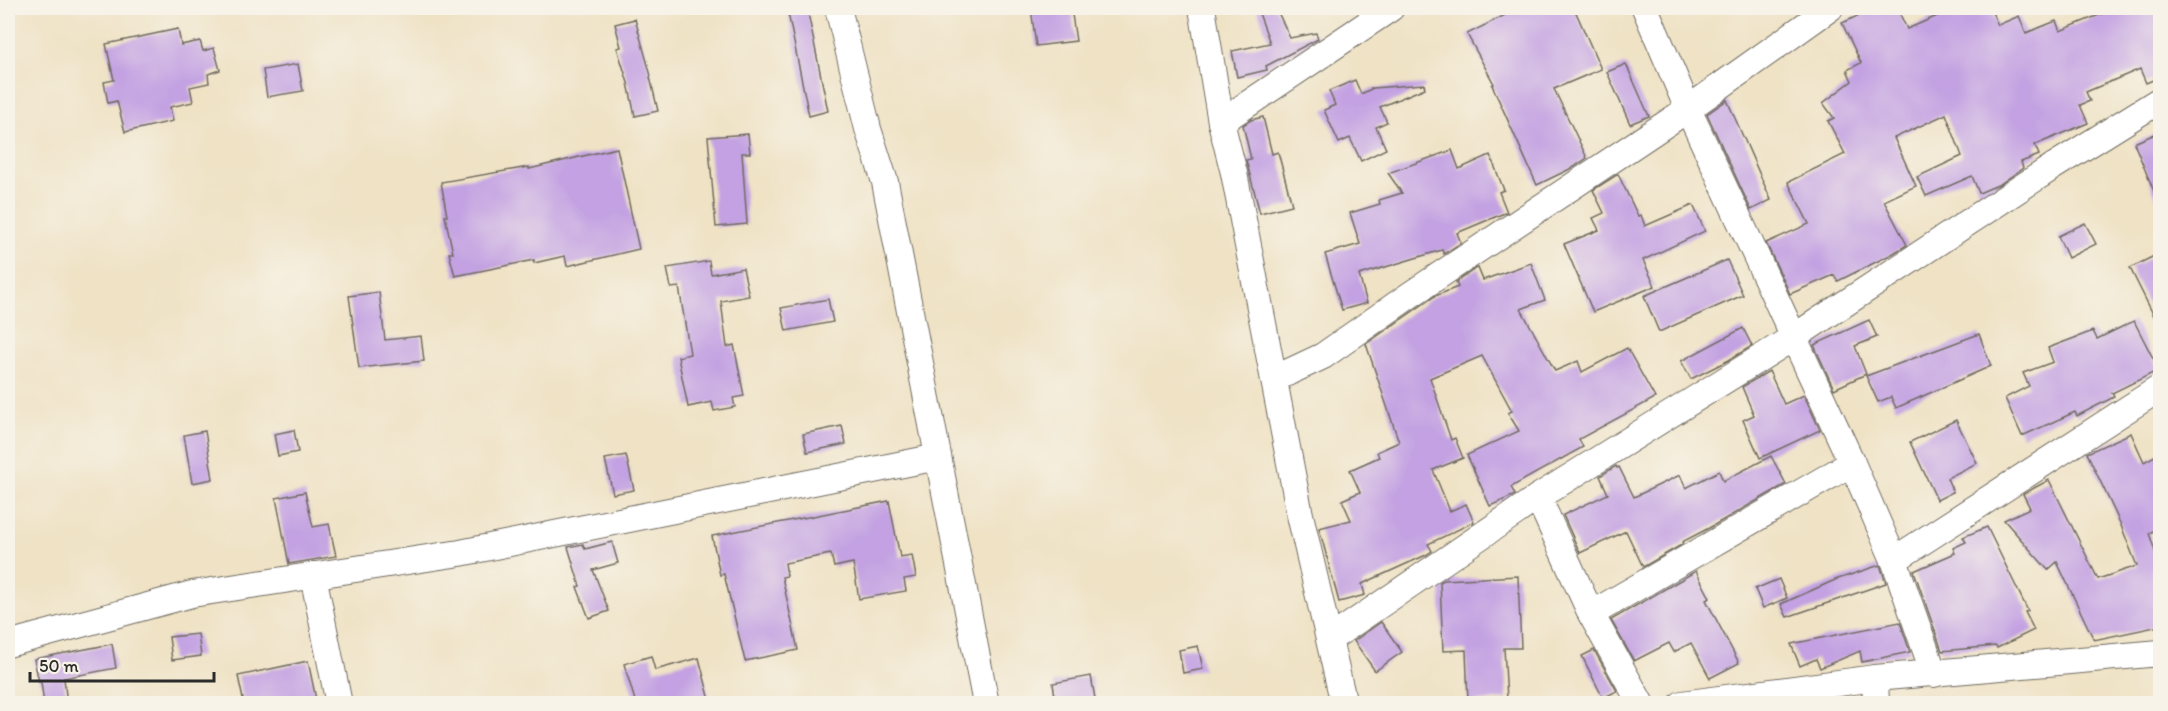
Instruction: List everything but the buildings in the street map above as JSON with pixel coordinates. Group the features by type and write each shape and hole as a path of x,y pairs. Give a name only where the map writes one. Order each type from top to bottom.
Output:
{"street":[{"path":"838,8 868,129 885,182 986,704"},
{"path":"1202,8 1221,122 1234,173 1300,515 1344,704"},
{"path":"1221,122 1391,8"},
{"path":"1645,8 1688,109 1852,463 1894,560 1935,674"},
{"path":"1274,378 1323,356 1688,109 1830,8"},
{"path":"1330,639 1538,497 1794,338 2054,166 2160,100"},
{"path":"1894,560 2160,388"},
{"path":"8,644 192,594 460,553 938,457"},
{"path":"1591,614 1852,463"},
{"path":"1538,497 1591,614 1641,704"},
{"path":"313,575 339,704"},
{"path":"1682,704 1875,678 2160,653"},
{"path":"1875,678 1876,704"}]}
